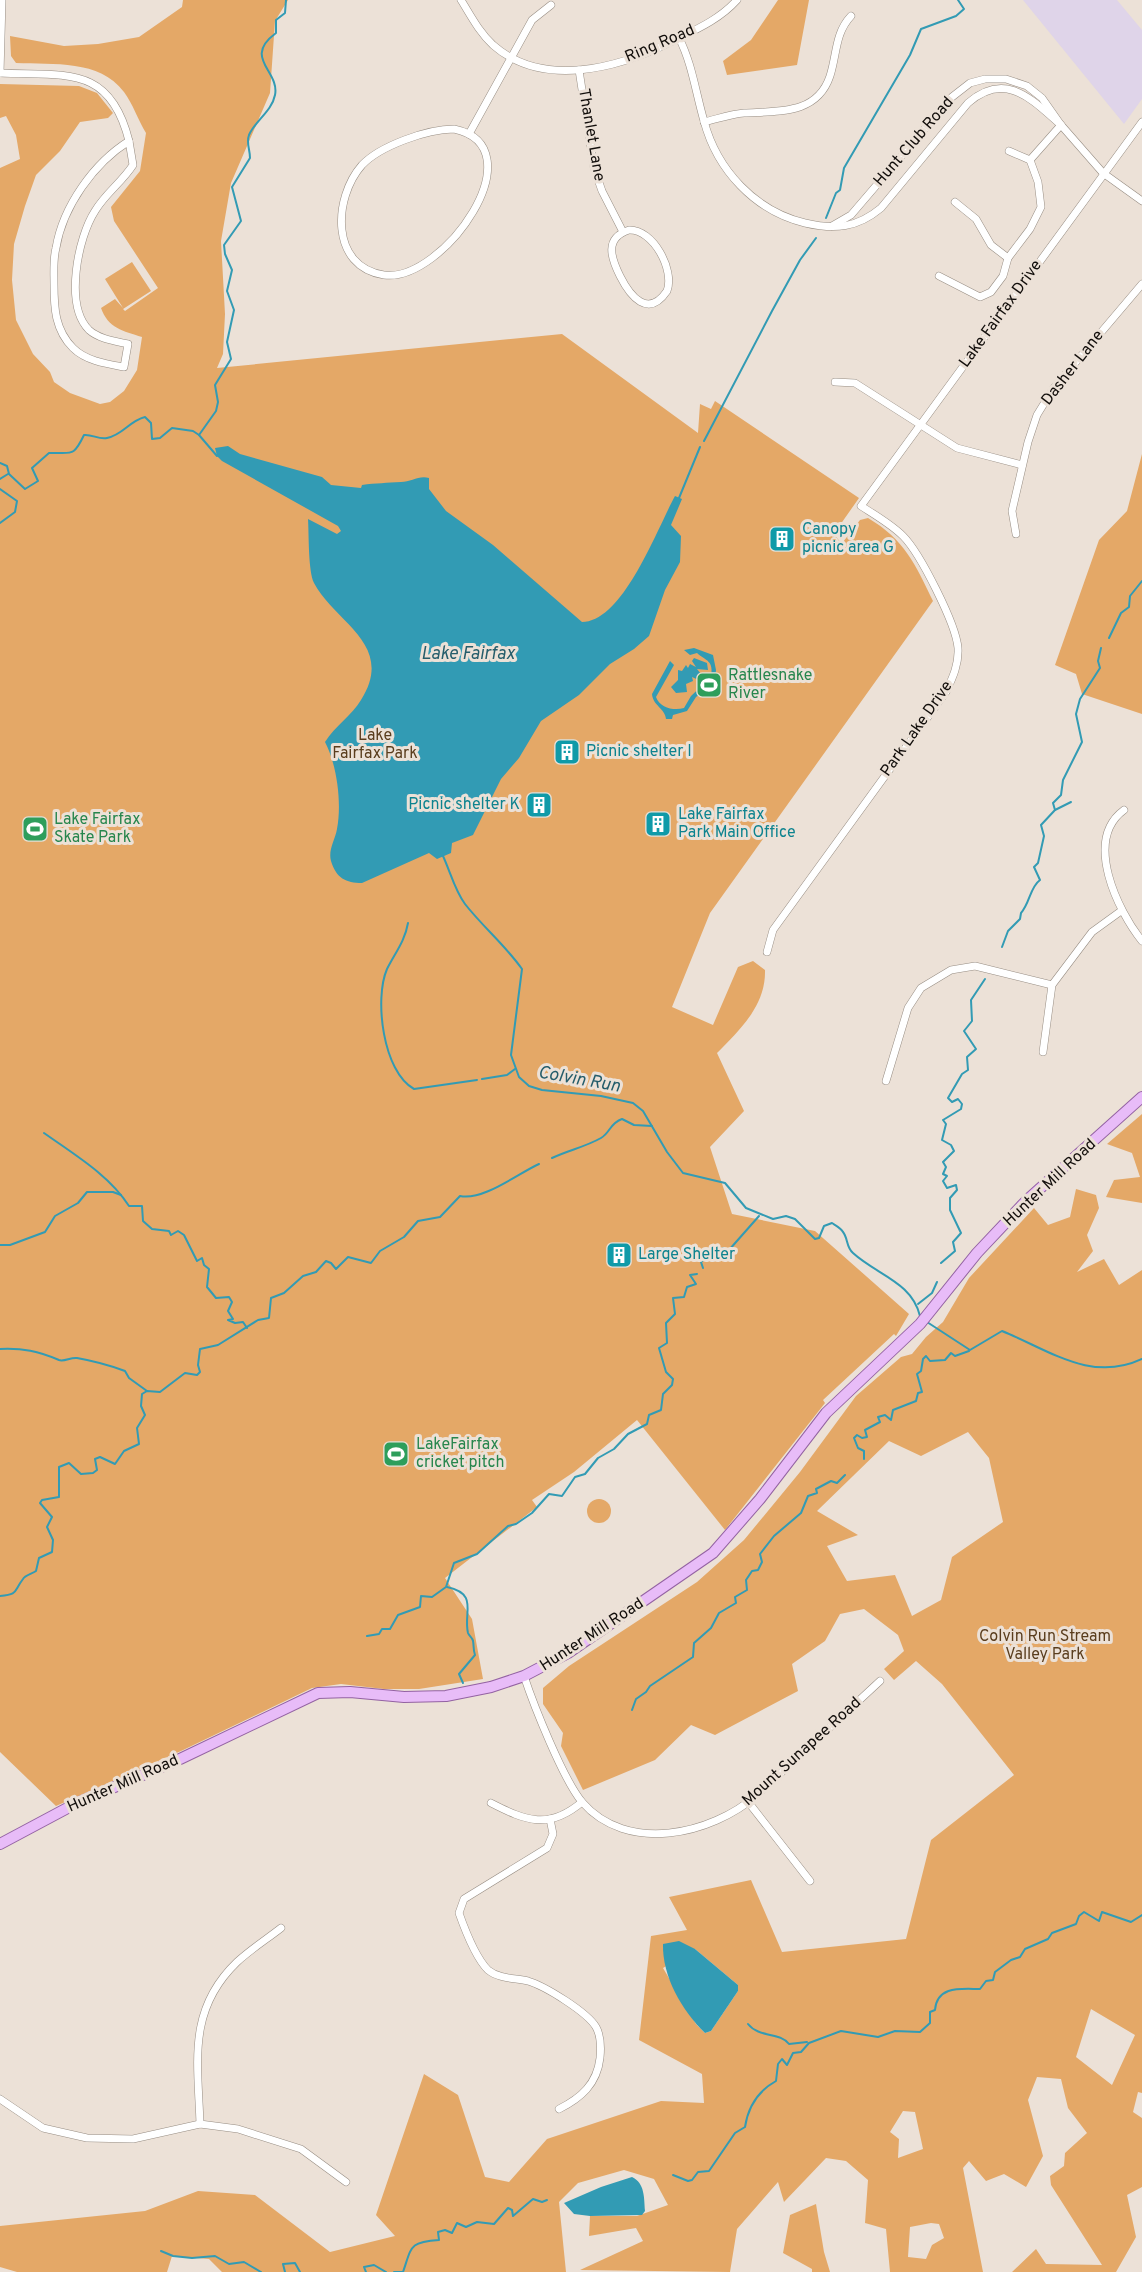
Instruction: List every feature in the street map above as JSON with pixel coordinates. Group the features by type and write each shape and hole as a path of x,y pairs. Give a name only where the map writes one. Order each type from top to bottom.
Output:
{"main road":[{"name":"Hunter Mill Road","path":"0,1844 75,1804 180,1759 318,1693 433,1697 492,1687 524,1676 568,1653 713,1553 760,1499 818,1423 845,1394 900,1352 930,1317 961,1272 1026,1202 1142,1097"}],"street":[{"path":"2,0 0,73 71,76 90,81 105,91 118,106 129,141 133,165 95,210 83,235 77,262 77,301 81,317 94,333 128,344 124,367 80,353 62,332 55,315 55,263 62,226 72,202 114,151 129,141"},
{"name":"Ring Road","path":"461,0 484,36 512,58 548,70 579,70 630,59 679,38 717,18 736,0"},
{"path":"469,134 532,20 551,5"},
{"path":"704,122 743,113 791,111 808,104 827,83 841,29 851,16"},
{"name":"Hunt Club Road","path":"679,38 686,51 704,122 718,157 746,192 785,216 830,227 849,227 860,223 881,208 953,121 976,97 1002,88 1023,93 1061,125"},
{"name":"Thanlet Lane","path":"579,70 594,168 602,191 623,232"},
{"name":"Hunt Club Road","path":"830,227 851,215 940,110 970,83 985,79 1006,79 1034,90 1103,173 1142,201"},
{"path":"940,110 953,121"},
{"name":"Lake Fairfax Drive","path":"861,506 1142,122"},
{"path":"1030,160 1061,125"},
{"path":"454,129 469,134 485,151 488,174 477,201 455,235 428,262 407,272 386,275 361,265 346,246 341,215 350,184 362,166 389,146 437,131 454,129"},
{"path":"939,276 980,297 991,292 1003,276 1008,258 1030,229 1041,207 1038,182 1030,160 1009,151"},
{"path":"955,202 976,219 991,245 1008,258"},
{"path":"640,231 652,240 670,280 668,291 659,300 643,303 629,293 610,253 613,242 623,232 640,231"},
{"name":"Dasher Lane","path":"1016,534 1012,511 1022,465 1031,430 1045,401 1142,284"},
{"path":"836,382 855,383 921,423 946,442 968,453 1022,465"},
{"name":"Park Lake Drive","path":"767,952 773,930 946,692 957,668 958,648 954,630 914,550 901,533 861,506"},
{"path":"1124,810 1111,825 1107,848 1111,887 1121,911 1142,941"},
{"path":"1043,1052 1052,985 1092,932 1121,911"},
{"path":"886,1081 908,1008 921,988 951,970 975,966 1052,985"},
{"name":"Mount Sunapee Road","path":"524,1676 571,1785 582,1802 604,1820 619,1828 658,1833 709,1825 749,1803 880,1681"},
{"path":"491,1803 526,1819 550,1820 566,1814 582,1802"},
{"path":"749,1803 810,1881"},
{"path":"550,1820 553,1834 550,1844 464,1899 459,1913 479,1957 488,1970 501,1976 534,1983 590,2020 597,2028 600,2060 593,2081 578,2099 559,2109"},
{"path":"200,2124 196,2050 204,2012 228,1972 281,1928"},
{"path":"0,2099 19,2114 44,2128 87,2139 133,2139 200,2124 238,2129 285,2143 312,2155 346,2182"}],"shaded area":[{"path":"1023,0 1117,0 1142,30 1142,99 1124,124"}],"green space":[{"name":"Lake Fairfax Park","path":"183,0 288,0 275,21 270,93 231,183 221,241 225,314 223,354 217,368 562,334 698,433 700,404 711,409 715,401 859,498 833,535 843,542 860,520 868,518 881,526 900,544 914,564 933,601 710,913 672,1007 713,1025 738,967 753,961 765,970 764,983 756,1006 743,1026 717,1053 744,1111 710,1147 732,1214 815,1231 909,1314 896,1336 894,1334 823,1400 825,1403 725,1530 637,1420 574,1472 532,1500 537,1507 445,1578 472,1619 483,1679 419,1689 384,1689 341,1684 312,1688 181,1751 56,1806 0,1752 0,168 20,159 16,135 6,116 0,118 0,84 79,86 97,93 113,113 108,118 80,122 60,151 36,175 14,244 12,280 16,320 33,354 50,372 54,382 70,393 100,404 110,402 124,391 137,370 142,337 117,328 104,315 101,308 115,299 123,308 105,279 132,262 151,291 123,309 125,311 158,288 114,221 111,207 140,171 146,133 124,92 114,81 89,69 75,66 16,63 11,56 10,36 64,46 98,44 139,37 182,7"},
{"path":"778,0 809,0 797,65 727,75 723,61 751,40"},
{"path":"1142,454 1142,714 1082,694 1076,674 1055,665 1099,540 1127,511"},
{"path":"1142,1114 1142,1203 1106,1197 1114,1180 1140,1177 1132,1153 1107,1144"},
{"name":"Colvin Run Stream Valley Park","path":"1076,1189 1096,1195 1099,1208 1087,1235 1093,1251 1077,1272 1104,1259 1119,1285 1142,1270 1142,2093 1138,2092 1133,2112 1142,2118 1142,2187 1127,2195 1136,2237 1116,2272 1012,2272 1036,2249 1046,2264 1102,2265 1051,2185 1050,2176 1064,2166 1065,2153 1087,2133 1068,2108 1061,2079 1037,2077 1028,2100 1043,2156 1026,2187 1004,2174 986,2181 969,2161 963,2168 983,2272 890,2272 886,2229 865,2223 868,2180 846,2161 826,2158 784,2202 778,2182 737,2229 730,2272 580,2270 643,2241 636,2228 589,2236 590,2216 637,2216 668,2205 654,2179 624,2170 578,2183 559,2202 566,2272 222,2272 209,2259 172,2256 167,2272 17,2272 0,2267 0,2226 145,2211 198,2191 255,2195 330,2252 395,2236 376,2215 424,2074 458,2095 485,2177 509,2182 547,2139 661,2101 704,2103 702,2074 639,2040 651,1936 687,1930 669,1897 751,1880 782,1952 906,1939 931,1840 1014,1775 942,1684 916,1661 894,1680 884,1669 904,1651 898,1635 864,1609 840,1614 825,1641 792,1664 798,1691 715,1735 691,1725 655,1760 583,1790 561,1746 563,1733 543,1704 543,1688 569,1666 697,1582 744,1540 800,1472 856,1396 901,1357 912,1354 943,1322 969,1278 1034,1208 1048,1225 1070,1217","holes":["968,1432 989,1458 1003,1522 952,1557 941,1600 912,1616 895,1575 847,1581 827,1546 858,1535 817,1511 889,1441 921,1456","695,1949 738,1985 738,1991 711,2031 705,2033 696,2024 663,1968","1091,2009 1135,2035 1112,2085 1076,2057","903,2111 915,2112 923,2149 898,2158 899,2139 890,2132","931,2223 939,2224 944,2238 932,2245 926,2259 908,2257 910,2227"]},
{"path":"599,1499 607,1503 611,1511 607,1519 599,1523 591,1519 587,1511 591,1503"},
{"path":"816,2204 824,2252 830,2272 812,2272 812,2269 783,2253 790,2215"}],"water":[{"name":"Lake Fairfax","path":"228,446 240,454 322,477 331,485 361,488 362,485 429,478 429,489 446,511 493,545 582,622 597,618 625,591 675,496 682,499 671,525 681,536 680,562 665,590 649,636 634,649 610,664 579,695 541,721 519,758 501,779 473,835 452,843 451,853 437,859 429,853 362,883 351,882 336,872 330,857 336,833 339,796 333,762 325,742 361,700 370,681 371,664 367,649 358,636 323,597 314,583 310,561 308,519 337,534 341,531 338,526 222,461 217,456 215,448"},
{"name":"Rattlesnake River","path":"694,648 713,655 715,679 710,687 696,697 687,711 673,715 672,719 666,719 652,694 670,661 674,665 656,697 668,708 684,708 691,696 711,677 711,667 708,662 697,653 690,655 684,650"},
{"path":"694,658 707,663 708,670 697,669 705,679 703,682 692,677 693,681 686,684 687,692 676,693 671,687 678,680 678,670 682,671 686,665 688,668 690,664 696,667 692,661"},
{"path":"679,1941 695,1949 738,1985 738,1991 711,2031 705,2033 681,2004 666,1968 663,1944"},
{"path":"632,2177 643,2191 645,2211 642,2215 574,2214 564,2203 601,2187"}],"waterway":[{"path":"199,435 216,411 218,402 215,385 231,359 227,342 234,310 227,291 232,270 224,245 241,221 232,187 250,158 249,135 271,106 275,95 275,86 262,57 262,50 266,42 276,33 276,20 285,13 286,0"},
{"path":"826,218 836,193 840,190 844,168 910,55 921,29 956,16 964,9 958,0"},
{"path":"704,441 800,260 816,238"},
{"name":"Colvin Run","path":"0,463 7,466 9,474 25,489 38,481 32,468 49,453 74,451 84,435 98,438 113,436 145,417 151,423 152,439 160,438 172,428 193,431 217,456"},
{"path":"679,498 700,447"},
{"path":"0,479 8,474"},
{"path":"0,489 17,501 15,512 0,523"},
{"path":"1109,638 1121,613 1129,607 1130,596 1142,581"},
{"path":"1002,947 1008,931 1020,919 1034,887 1040,880 1034,867 1038,863 1044,836 1041,825 1055,810 1053,803 1061,795 1063,780 1082,742 1076,714 1080,699 1100,668 1098,661 1101,648"},
{"path":"1055,810 1071,802"},
{"name":"Colvin Run","path":"443,856 461,899 522,969 511,1055 519,1077 529,1086 542,1090 601,1096 633,1103 643,1111 667,1152 683,1173 725,1183 746,1208 773,1219 786,1216 795,1219 815,1239 819,1238 824,1226 832,1223 842,1231 853,1253 910,1295 920,1316"},
{"path":"408,923 402,941 387,969 381,998 384,1034 395,1067 403,1080 414,1089 477,1080"},
{"path":"941,1263 955,1251 953,1242 961,1233 950,1210 950,1198 957,1190 956,1185 947,1188 943,1181 947,1176 943,1174 946,1167 943,1162 954,1151 951,1145 942,1140 946,1124 943,1120 961,1109 962,1104 958,1099 952,1102 948,1098 962,1074 968,1070 967,1057 976,1049 964,1031 972,1021 971,1000 985,979"},
{"path":"482,1079 507,1075 515,1069"},
{"path":"552,1158 601,1138 622,1119 634,1125 652,1126"},
{"path":"44,1133 101,1175 129,1206 142,1206 143,1221 152,1229 169,1231 171,1235 178,1231 184,1235 197,1261 202,1258 204,1265 209,1269 207,1287 216,1298 229,1297 232,1302 228,1311 233,1319 228,1320 235,1323 243,1322 247,1328"},
{"path":"0,1596 15,1592 24,1578 36,1571 39,1558 52,1552 53,1540 47,1527 52,1517 40,1503 42,1500 59,1497 59,1467 69,1463 81,1474 93,1473 97,1470 95,1459 100,1457 115,1464 124,1451 139,1444 137,1428 145,1415 141,1406 142,1394 147,1391 160,1392 185,1373 197,1375 200,1372 198,1365 200,1349 218,1345 258,1320 269,1318 271,1298 284,1293 303,1276 316,1272 326,1261 336,1269 348,1257 371,1263 380,1251 404,1237 418,1221 440,1217 460,1196 479,1195 489,1191 539,1164"},
{"path":"0,1245 10,1245 45,1232 55,1216 78,1203 87,1192 113,1192 121,1195"},
{"path":"703,1268 701,1262 706,1258 713,1261 723,1248 729,1250 759,1216"},
{"path":"367,1636 379,1634 382,1629 390,1629 398,1615 420,1607 421,1596 432,1597 446,1587 454,1563 477,1554 508,1526 516,1524 532,1513 549,1494 562,1496 575,1477 585,1474 598,1458 614,1449 628,1434 647,1424 649,1415 661,1410 663,1394 672,1385 673,1379 666,1372 659,1348 667,1343 666,1323 675,1314 673,1298 684,1297 687,1287 696,1284 690,1275 697,1274"},
{"path":"918,1304 932,1293 937,1282"},
{"name":"Colvin Run","path":"927,1322 970,1350 1002,1331 1054,1355 1088,1366 1123,1365 1142,1359"},
{"path":"0,1349 37,1352 61,1360 77,1358 107,1365 125,1371 129,1378 147,1391"},
{"path":"864,1459 864,1451 858,1448 854,1438 857,1435 862,1438 867,1437 865,1430 880,1422 878,1417 885,1415 891,1420 893,1410 916,1401 918,1393 922,1392 917,1374 921,1371 923,1359 926,1356 930,1361 945,1360 951,1353 955,1356 969,1351"},
{"path":"632,1710 636,1699 650,1686 693,1657 694,1643 711,1628 719,1613 736,1603 735,1597 747,1590 746,1580 752,1571 758,1570 762,1562 760,1554 774,1536 801,1513 808,1496 817,1493 816,1489 831,1481 837,1483 845,1475"},
{"path":"447,1587 463,1594 468,1605 468,1633 473,1640 475,1655 459,1674 463,1683"},
{"path":"673,2175 688,2181 692,2180 698,2172 709,2171 735,2133 745,2127 755,2100 776,2081 778,2064 782,2059 787,2065 793,2053 801,2052 809,2043 841,2031 878,2037 895,2031 920,2032 930,2023 930,2012 935,2010 940,1996 945,1992 958,1989 980,1989 986,1981 993,1980 995,1972 1011,1960 1020,1957 1025,1949 1048,1939 1052,1933 1076,1924 1079,1916 1084,1912 1099,1921 1102,1912 1131,1922 1142,1915"},
{"path":"748,2024 758,2031 785,2040 789,2044 807,2042"},
{"path":"394,2272 403,2272 413,2247 422,2242 439,2240 438,2232 445,2230 452,2233 457,2223 466,2227 477,2222 494,2224 508,2208 512,2210 513,2216 533,2199 542,2202 547,2200"},
{"path":"161,2251 173,2256 192,2258 215,2256 229,2264 244,2262 261,2272"},
{"path":"285,2272 283,2264 295,2263 300,2272"},
{"path":"366,2272 364,2267 374,2265 386,2272"}],"place":[{"name":"Canopy picnic area G","path":"782,539"},
{"name":"Rattlesnake River","path":"709,685"},
{"name":"Picnic shelter I","path":"567,752"},
{"name":"Picnic shelter K","path":"539,805"},
{"name":"Lake Fairfax Park Main Office","path":"658,824"},
{"name":"Lake Fairfax Skate Park","path":"35,829"},
{"name":"Large Shelter","path":"619,1255"},
{"name":"LakeFairfax cricket pitch","path":"396,1454"}]}
